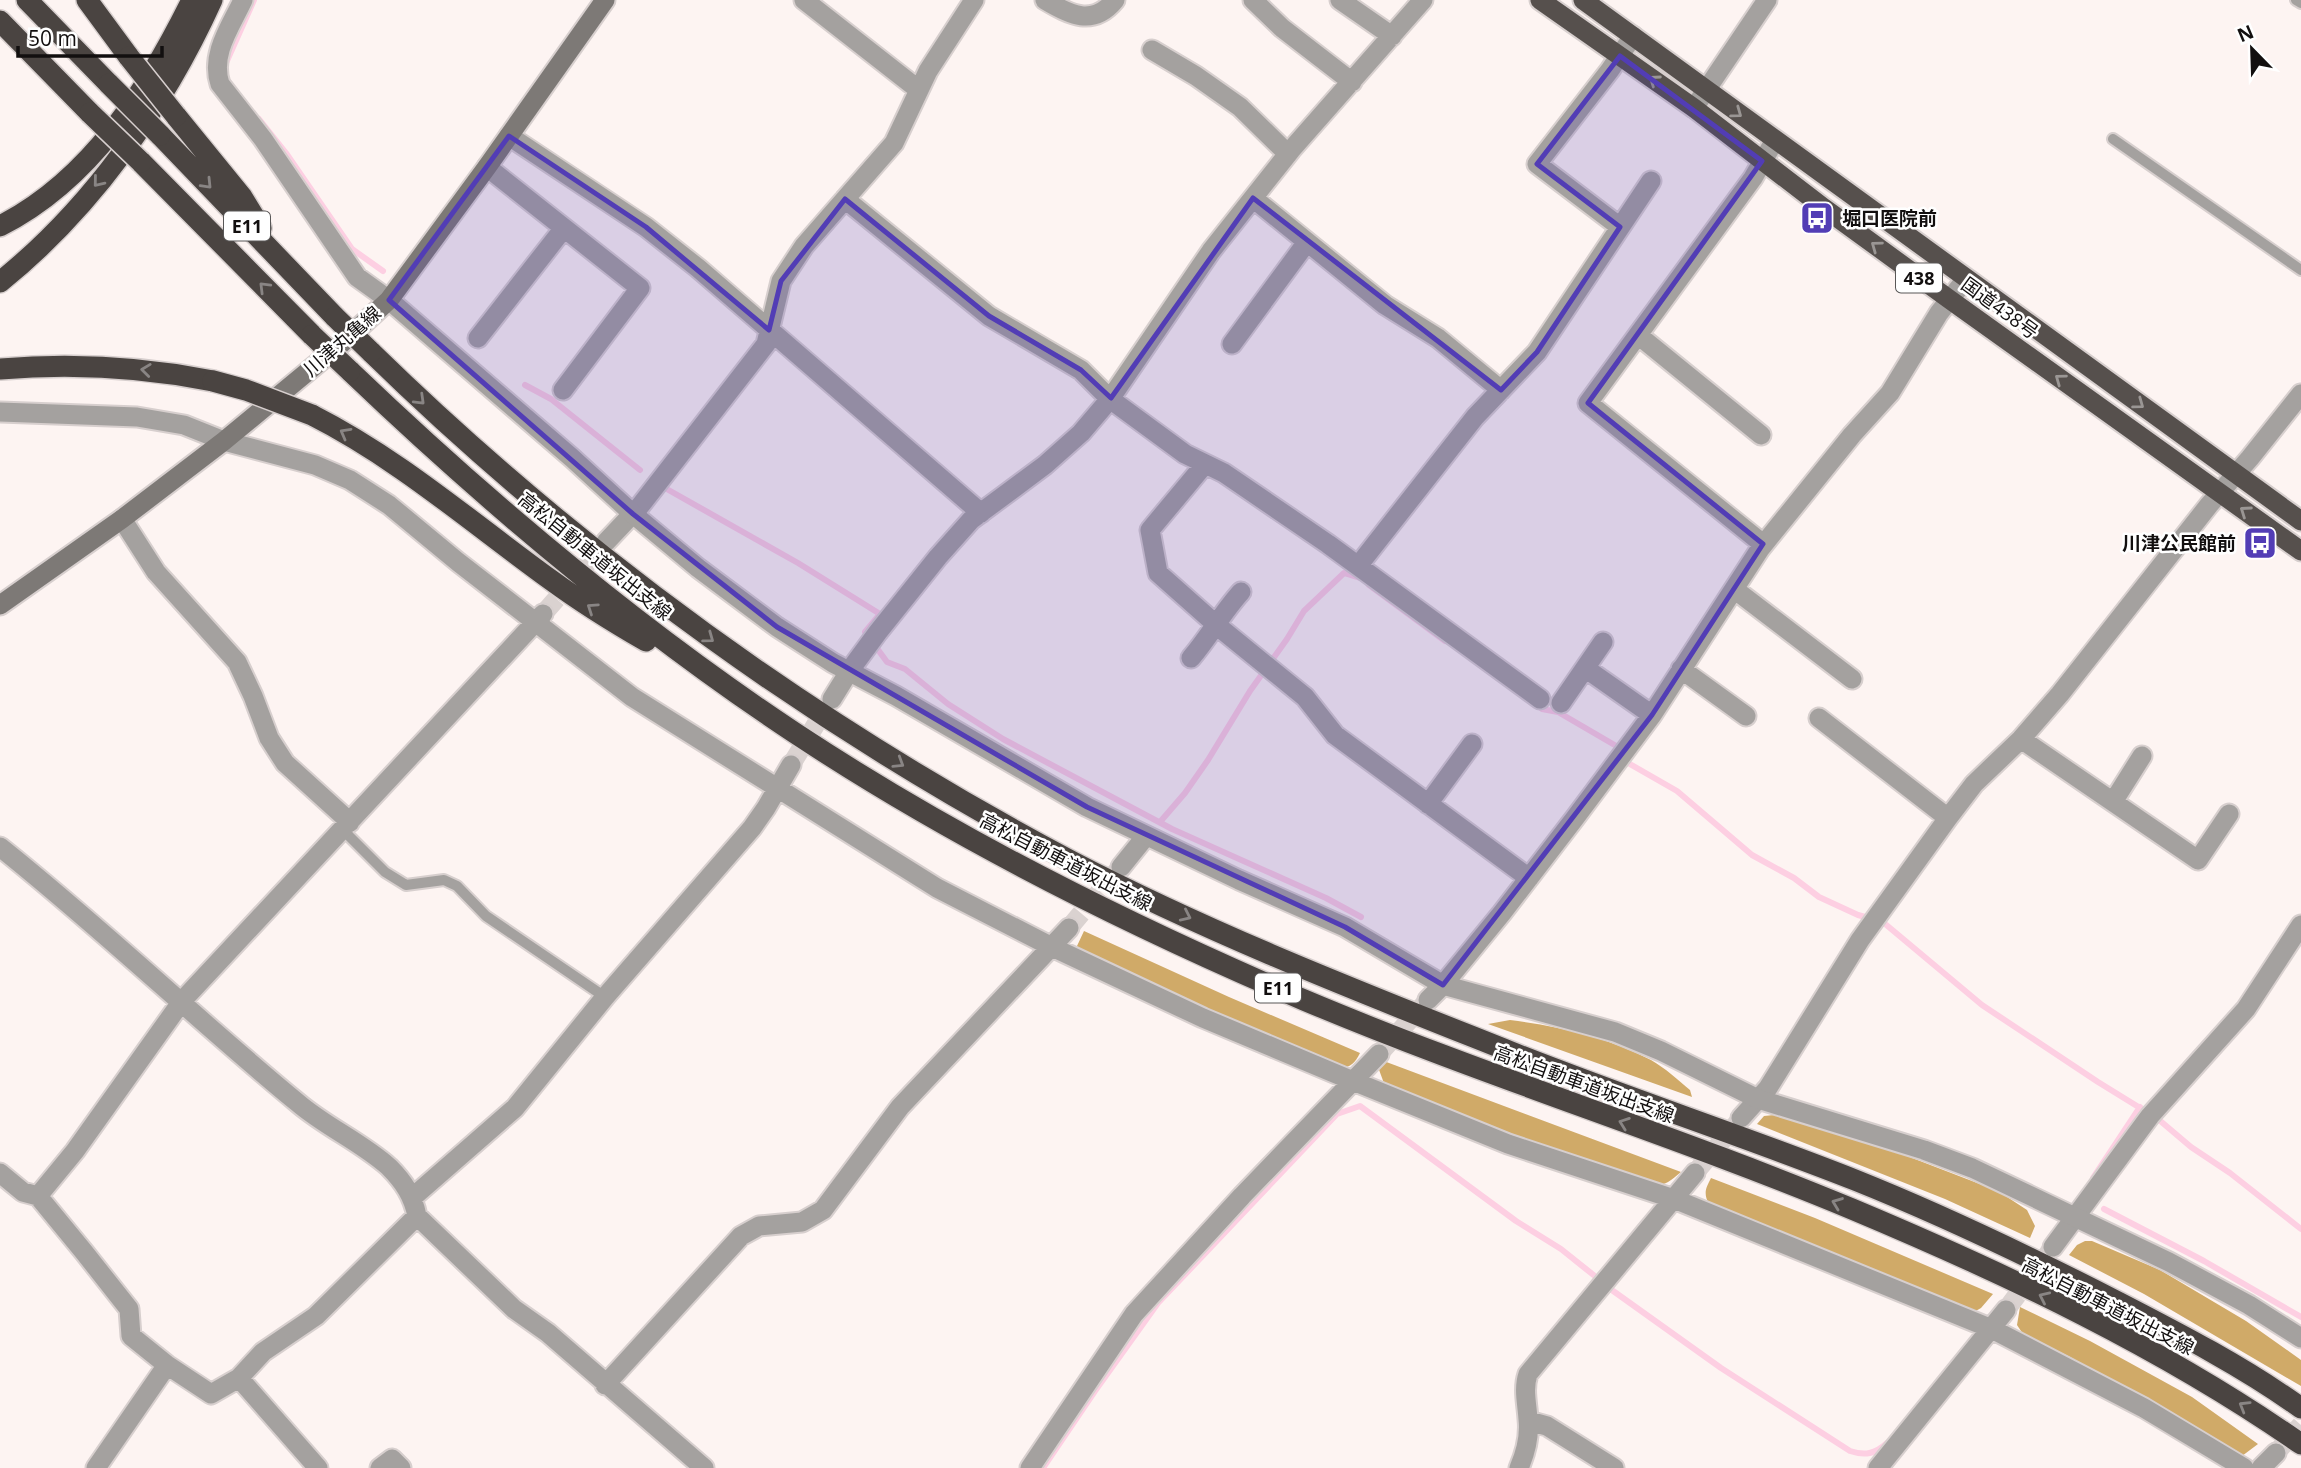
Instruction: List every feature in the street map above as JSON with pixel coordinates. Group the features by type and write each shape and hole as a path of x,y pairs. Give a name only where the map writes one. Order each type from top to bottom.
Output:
{"highway":[{"name":"高松自動車道坂出支線","path":"27,0 335,317 493,466 647,593 811,709 963,802 1088,869 1191,919 1320,975 1518,1055 1859,1182 1960,1225 2178,1334 2301,1408"},
{"path":"87,0 129,57 242,197 282,262"},
{"path":"0,226 57,190 77,173 96,151 167,49 192,0"},
{"path":"0,282 33,253 85,198 140,127 172,78 212,0"},
{"name":"国道438号","path":"1540,0 1694,108 1949,299 2301,551"},
{"name":"国道438号","path":"1583,0 2301,520"},
{"name":"高松自動車道坂出支線","path":"0,21 312,335 464,478 621,608 796,734 943,823 1063,889 1182,946 1333,1011 1508,1080 1850,1208 2053,1301 2162,1358 2262,1417 2301,1444"},
{"path":"0,369 95,366 176,374 214,381 312,415 380,454 600,614 796,734"}],"main road":[{"name":"川津丸亀線","path":"0,605 122,519 224,441 389,300 605,0"}],"street":[{"path":"243,0 220,48 216,74 219,84 263,139 357,277 389,300 633,514 698,568 777,627 1031,776 1146,836 1345,927 1443,985 1615,1032 1661,1051 1758,1099 1924,1150 1972,1168 2169,1262 2249,1305 2301,1338"},
{"path":"804,0 919,90"},
{"path":"606,542 633,514 766,344 781,281 804,246 894,142 928,71 974,0"},
{"path":"1045,0 1069,14 1087,16 1107,11 1115,0"},
{"path":"1253,0 1282,28 1352,82"},
{"path":"1340,0 1392,36"},
{"path":"832,699 849,670 937,557 971,520 1054,457 1081,433 1110,399 1211,251 1288,154 1423,0"},
{"path":"1694,108 1767,0"},
{"path":"1620,227 1537,164 1633,36"},
{"path":"1152,50 1240,107 1288,154"},
{"path":"509,136 646,227 698,268 981,513"},
{"path":"1763,544 1588,403 1775,140"},
{"path":"487,167 640,288 563,390"},
{"path":"1358,566 1475,417 1536,352 1651,181"},
{"path":"1253,198 1385,305 1438,338 1501,390"},
{"path":"845,199 989,316 1080,370 1110,399 1185,454 1224,473 1358,566 1540,699"},
{"path":"478,338 564,228"},
{"path":"1232,344 1307,242"},
{"path":"1428,1000 1529,878 1652,715 1763,544 1890,393 1949,299 1966,279"},
{"path":"1637,335 1761,435"},
{"path":"576,340 592,352"},
{"path":"1741,1118 1768,1088 1860,940 1948,818 1974,785 2021,739 2060,694 2301,394"},
{"path":"0,412 137,417 184,425 224,441 315,465 350,481 389,505 458,562 540,618 632,697 937,888 1052,947 1203,1018 1353,1081 1508,1144 1674,1199 1992,1329 2144,1408 2244,1468"},
{"path":"1205,464 1150,530 1158,573 1216,625 1305,697 1335,736 1529,878"},
{"path":"122,519 156,572 237,662 269,738 285,763 346,826"},
{"path":"1734,589 1852,679"},
{"path":"1191,658 1226,608 1241,592"},
{"path":"38,1196 75,1151 182,1001 540,618"},
{"path":"1561,703 1603,642"},
{"path":"1585,668 1652,715"},
{"path":"1681,669 1746,716"},
{"path":"1819,718 1948,818"},
{"path":"2021,739 2198,860 2229,814"},
{"path":"1428,804 1472,744"},
{"path":"2113,802 2142,756"},
{"path":"0,1173 23,1192 38,1196 129,1309 131,1336 167,1365 212,1394 240,1378 262,1352 316,1316 415,1207 515,1108 605,997 752,828 790,765"},
{"path":"1121,867 1146,836"},
{"path":"0,847 300,1105 390,1168 415,1207 514,1309 548,1334 704,1468"},
{"path":"2053,1247 2153,1113 2246,1009 2301,925"},
{"path":"605,1385 741,1236 759,1226 803,1222 823,1210 900,1107 1069,928"},
{"path":"1030,1468 1134,1314 1242,1196 1379,1054"},
{"path":"1519,1468 1527,1450 1529,1421 1524,1385 1528,1374 1695,1173"},
{"path":"1878,1468 2006,1310"},
{"path":"96,1468 167,1365"},
{"path":"240,1378 318,1468"},
{"path":"1529,1421 1547,1426 1614,1468"},
{"path":"2261,1468 2276,1452"},
{"path":"380,1468 392,1459 401,1468"}],"lane":[{"path":"2297,0 2301,3"},
{"path":"2113,139 2301,270"},
{"path":"346,826 385,872 406,885 444,880 457,886 486,916 605,997"}],"highlighted area":[{"path":"1620,56 1762,161 1588,403 1763,544 1652,715 1443,985 1345,927 1087,807 777,627 633,514 389,300 509,136 646,227 769,330 781,281 845,199 989,316 1081,370 1111,398 1253,198 1501,390 1537,352 1620,227 1537,164"}],"shaded area":[{"path":"1084,931 1360,1053 1352,1064 1339,1069 1080,955 1077,946"},
{"path":"1510,1020 1582,1034 1634,1052 1666,1070 1690,1090 1692,1097 1488,1024"},
{"path":"1381,1060 1681,1172 1666,1183 1648,1185 1385,1086 1378,1067"},
{"path":"1774,1115 1894,1151 1998,1191 2027,1210 2035,1226 2030,1238 1945,1199 1757,1124 1764,1116"},
{"path":"1711,1178 1815,1218 1993,1294 1974,1312 1709,1204 1706,1191"},
{"path":"2092,1241 2160,1270 2246,1321 2301,1360 2301,1386 2144,1294 2069,1255 2077,1245"},
{"path":"2020,1307 2090,1341 2192,1397 2258,1444 2242,1456 2070,1357 2023,1334 2017,1325"}],"waterway":[{"path":"226,63 254,0"},
{"path":"259,119 286,153 352,249 383,271"},
{"path":"525,385 551,399 640,470"},
{"path":"665,488 798,563 880,614 865,632 887,662 905,669 948,704 1003,739 1172,829 1326,898 1361,917"},
{"path":"1160,822 1208,760 1304,611 1344,573 1360,578"},
{"path":"1369,585 1445,641"},
{"path":"1537,705 1542,709 1558,712 1618,747"},
{"path":"1628,763 1677,791 1752,855 1794,878 1819,897 1869,918"},
{"path":"1884,923 1982,1005 2158,1119 2301,1229"},
{"path":"1043,1468 1158,1303 1337,1114 1360,1106 1516,1221 1561,1249 1596,1277"},
{"path":"2093,1178 2140,1107"},
{"path":"2104,1209 2204,1261 2301,1317"},
{"path":"1609,1288 1721,1368 1850,1451 1870,1453 1887,1443"}],"tunnel":[{"path":"544,613 606,542"},
{"path":"791,765 829,703"},
{"path":"1069,928 1118,870"},
{"path":"1379,1054 1425,1003"},
{"path":"1695,1173 1737,1123"},
{"path":"2006,1310 2050,1251"},
{"path":"2276,1453 2301,1425"}],"place":[{"name":"堀口医院前","path":"1817,218"},
{"name":"川津公民館前","path":"2260,543"}]}
